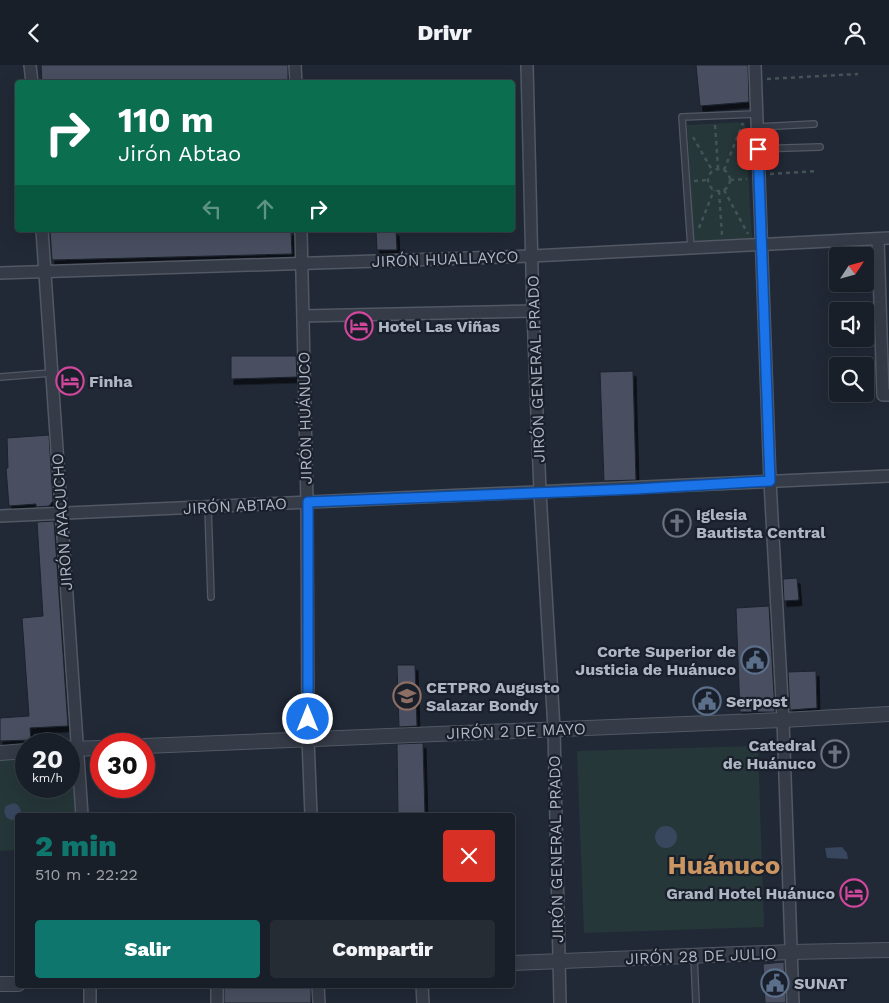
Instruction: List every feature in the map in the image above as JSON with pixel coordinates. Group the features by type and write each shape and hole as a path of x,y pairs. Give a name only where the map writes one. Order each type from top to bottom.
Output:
{"street":[{"path":"30,65 32,80"},
{"path":"295,65 296,80"},
{"name":"JIRÓN GENERAL PRADO","path":"527,65 540,492 554,729 560,1003"},
{"path":"755,65 751,114 757,127 757,244 783,720 793,1003"},
{"name":"JIRÓN AYACUCHO","path":"42,232 62,512 73,733"},
{"name":"JIRÓN HUÁNUCO","path":"300,232 308,502 308,739 311,813"},
{"path":"883,238 883,395 889,395"},
{"name":"JIRÓN HUALLAYCO","path":"0,273 532,256 883,238"},
{"path":"303,316 533,311"},
{"name":"JIRÓN ABTAO","path":"0,516 636,489 889,476"},
{"name":"JIRÓN 2 DE MAYO","path":"155,746 889,714"},
{"path":"0,753 15,752"},
{"name":"JIRÓN AYACUCHO","path":"80,798 82,813"},
{"name":"JIRÓN 28 DE JULIO","path":"515,963 889,950"},
{"path":"0,984 15,984"},
{"path":"90,988 90,1003"},
{"path":"217,988 217,1003"},
{"path":"318,988 319,1003"},
{"path":"422,988 423,1003"}],"lane":[{"path":"691,248 682,117 751,114"},
{"path":"757,127 814,124"},
{"path":"758,149 820,147"},
{"path":"0,377 51,373"},
{"path":"208,507 211,597"},
{"path":"694,956 696,1003"}],"path":[{"path":"755,80 858,74"},
{"path":"724,170 751,114"},
{"path":"715,116 718,168"},
{"path":"682,117 712,170"},
{"path":"718,168 724,170 730,180 728,186 724,190 714,190 709,186 707,180 712,170 718,168"},
{"path":"730,180 818,171"},
{"path":"691,248 714,190"},
{"path":"724,190 757,244"},
{"path":"719,191 723,246"}],"shaded area":[{"path":"745,122 752,238 694,241 687,125"},
{"path":"758,746 764,927 584,933 577,751"},
{"path":"15,757 15,798 76,798 77,813 15,813 15,850 0,851 0,758"}],"water":[{"path":"14,803 18,805 20,813 15,813 15,819 11,820 6,817 4,811 6,806"},
{"path":"666,826 674,829 677,837 674,845 666,848 658,845 655,837 658,829"},
{"path":"842,847 847,853 848,859 827,858 825,848"}],"building":[{"path":"41,65 288,65 288,80 42,80"},
{"path":"696,65 748,65 749,102 700,106"},
{"path":"50,232 291,232 292,254 52,260"},
{"path":"376,232 396,232 397,250 377,250"},
{"path":"231,356 296,356 297,377 231,379"},
{"path":"633,371 636,480 604,481 600,372"},
{"path":"49,435 53,501 49,506 36,507 36,504 9,506 6,468 8,468 7,438"},
{"path":"54,521 68,726 30,728 30,733 15,733 15,741 0,741 0,718 29,716 22,618 43,616 37,522"},
{"path":"797,578 799,600 784,601 783,579"},
{"name":"Corte Superior de Justicia de Huánuco","path":"769,606 775,712 740,712 736,608"},
{"name":"CETPRO Augusto Salazar Bondy","path":"397,665 415,665 417,726 399,727"},
{"path":"816,671 817,708 790,710 788,672"},
{"path":"423,743 425,813 398,813 397,744"},
{"name":"SUNAT","path":"784,962 786,1003 765,1003 763,964"},
{"path":"224,988 311,988 311,1003 224,1003"}],"place":[{"name":"Hotel Las Viñas","path":"359,326"},
{"name":"Finha","path":"70,381"},
{"name":"Iglesia Bautista Central","path":"677,523"},
{"name":"Corte Superior de Justicia de Huánuco","path":"755,660"},
{"name":"CETPRO Augusto Salazar Bondy","path":"407,696"},
{"name":"Serpost","path":"707,701"},
{"name":"Catedral de Huánuco","path":"835,754"},
{"name":"Grand Hotel Huánuco","path":"854,893"},
{"name":"SUNAT","path":"775,983"}],"district":[{"name":"Huánuco","path":"724,865"}],"route":[{"path":"308,719 308,502 636,489 770,481 758,149"}]}
